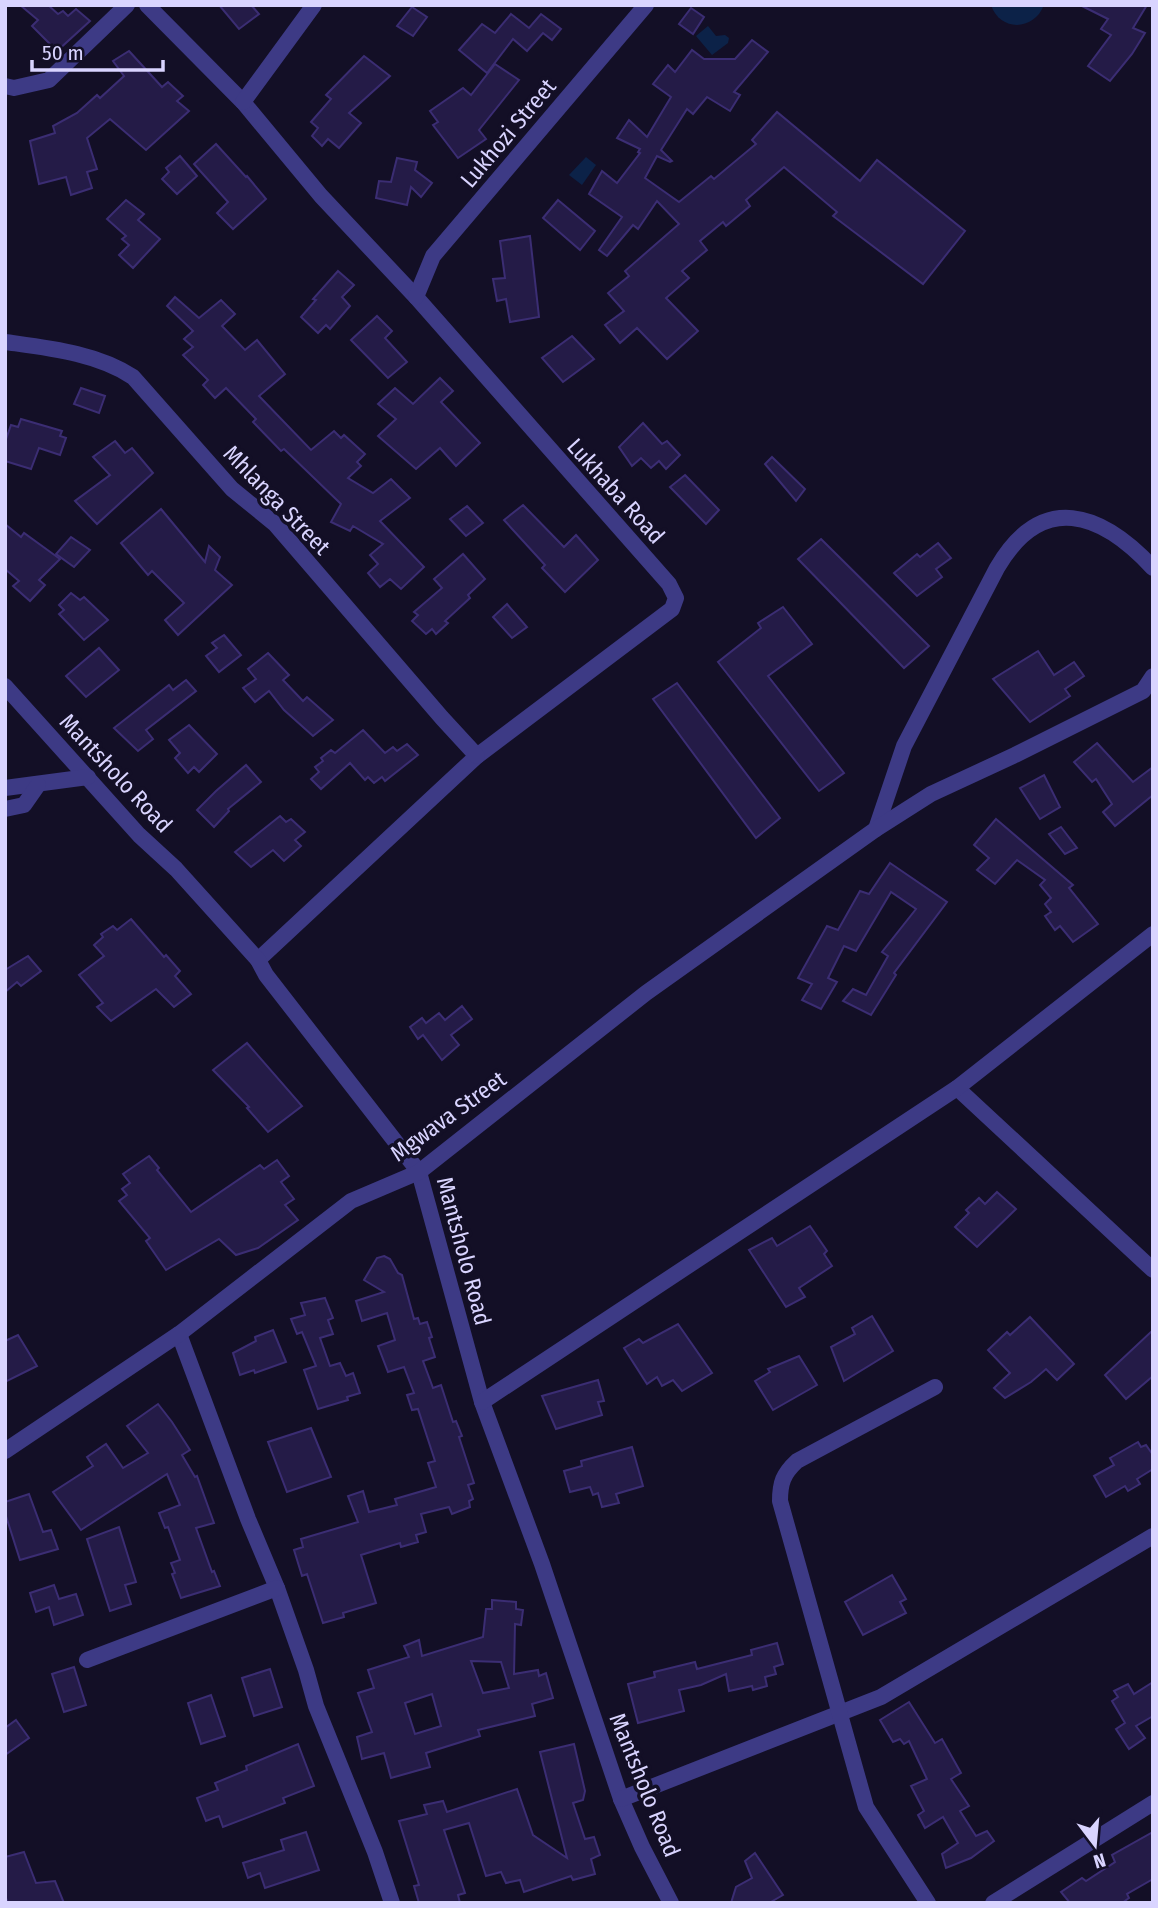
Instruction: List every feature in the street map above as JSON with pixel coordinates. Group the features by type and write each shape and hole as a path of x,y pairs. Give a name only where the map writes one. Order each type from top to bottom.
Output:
{"street":[{"path":"5,86 14,88 49,80 127,5"},
{"name":"Lukhaba Road","path":"147,5 243,102 320,196 416,297 669,584 676,598 672,609 477,756 258,960"},
{"path":"243,102 314,5"},
{"name":"Lukhozi Street","path":"416,297 432,256 646,5"},
{"name":"Mhlanga Street","path":"5,342 62,351 120,368 133,377 232,489 275,524 477,756"},
{"path":"876,829 904,746 997,568 1021,535 1050,521 1076,518 1096,523 1137,551 1153,568"},
{"name":"Mgwava Street","path":"5,1451 179,1334 351,1201 419,1172 646,993 876,829 931,794 1143,691 1153,676"},
{"name":"Mantsholo Road","path":"5,686 139,835 176,869 258,960 266,975 419,1172 482,1402 542,1564 621,1799 671,1903"},
{"path":"5,788 88,777"},
{"path":"5,809 24,805 38,785"},
{"path":"482,1402 957,1088 1153,934"},
{"path":"957,1088 1150,1263"},
{"path":"179,1334 248,1520 277,1588 316,1706 375,1852 392,1903"},
{"path":"928,1903 866,1807 780,1502 780,1483 797,1461 935,1387"},
{"path":"621,1799 881,1697 1153,1536"},
{"path":"87,1660 277,1588"},
{"path":"993,1903 1153,1803"}],"water":[{"path":"991,5 1044,5 1033,20 1017,25 1002,20"},
{"path":"708,26 716,36 725,35 729,38 728,43 712,55 696,36"},
{"path":"586,157 596,165 582,185 569,175"}],"building":[{"path":"20,5 48,5 58,14 63,11 68,16 76,9 90,21 57,51 32,26 38,20"},
{"path":"219,5 251,5 259,14 239,29"},
{"path":"1080,5 1147,5 1133,28 1145,33 1110,81 1088,66 1111,35 1101,29 1108,19"},
{"path":"412,7 427,17 413,36 397,26"},
{"path":"691,8 704,17 693,34 679,24"},
{"path":"511,14 529,28 541,14 561,29 552,40 543,33 527,51 513,39 487,73 459,50 482,24 495,33"},
{"path":"752,40 768,52 734,92 740,95 730,111 707,97 693,114 687,109 661,150 672,161 657,156 645,178 679,202 711,176 714,179 756,144 752,140 777,112 860,181 877,160 965,231 923,284 833,216 837,212 784,167 746,200 750,206 726,226 723,222 700,241 707,250 682,271 689,278 666,298 698,331 667,359 637,328 620,343 605,325 624,311 608,293 629,276 625,271 679,224 657,201 638,229 633,225 607,256 599,250 622,217 589,194 602,171 617,183 640,153 640,149 617,138 629,120 647,137 671,97 653,84 668,65 675,72 692,50 704,59 735,59"},
{"path":"129,51 162,87 168,82 183,96 177,101 189,111 146,150 110,119 87,138 97,169 87,172 92,188 71,195 66,177 39,184 30,141 55,133 53,126 77,113 97,95 100,98 124,76 113,61"},
{"path":"364,56 390,76 349,113 361,123 339,148 328,139 322,146 312,136 318,128 311,122 331,99 326,95"},
{"path":"495,64 519,80 479,130 486,139 458,158 433,125 438,122 430,111 463,88 471,95"},
{"path":"216,144 266,199 233,229 217,213 228,202 194,164"},
{"path":"180,156 197,176 177,194 162,179 169,172 166,168"},
{"path":"397,158 417,162 415,170 432,183 421,197 411,187 407,205 376,198 379,181 391,182"},
{"path":"126,200 144,214 138,220 160,239 133,268 119,255 129,245 122,239 126,236 107,219"},
{"path":"558,200 595,231 580,250 543,218"},
{"path":"530,236 539,317 510,322 506,299 497,301 493,279 505,278 500,241"},
{"path":"338,271 354,285 342,297 350,306 330,329 326,325 318,333 301,317"},
{"path":"175,297 199,318 221,300 235,314 222,326 245,350 257,340 285,374 259,396 311,450 334,431 341,438 344,435 365,454 357,462 361,466 348,478 373,493 391,479 410,498 380,521 424,567 401,589 390,579 380,587 368,573 378,564 370,555 383,544 353,526 350,531 331,522 341,504 284,449 281,451 253,422 256,419 226,388 215,398 203,385 208,380 183,355 193,347 184,339 193,331 167,306"},
{"path":"377,316 392,331 385,338 407,362 388,378 351,340"},
{"path":"572,336 594,359 563,382 542,358"},
{"path":"440,378 453,391 441,402 480,443 456,466 440,448 416,469 378,436 396,419 378,404 395,388 413,404"},
{"path":"81,388 105,396 99,413 74,404"},
{"path":"21,419 62,431 60,436 66,438 60,455 39,448 31,469 5,461 5,442 11,425 18,427"},
{"path":"643,423 662,444 667,441 680,455 666,469 659,461 651,468 641,458 632,466 619,447"},
{"path":"115,441 125,453 132,448 153,473 97,524 75,501 110,475 93,457"},
{"path":"772,457 805,489 796,501 765,464"},
{"path":"685,475 719,510 706,524 670,487"},
{"path":"523,505 564,547 576,535 598,560 565,592 542,568 545,565 504,520"},
{"path":"467,506 483,523 466,536 450,519"},
{"path":"161,509 205,562 209,546 220,557 215,570 232,585 178,635 165,620 184,603 152,571 148,575 121,543"},
{"path":"5,524 21,537 24,533 60,559 39,580 45,585 30,601 13,586 19,581 5,569"},
{"path":"71,537 90,550 74,567 56,554"},
{"path":"821,539 929,646 904,668 798,559"},
{"path":"938,543 951,558 936,569 942,577 917,596 894,573 917,554 920,557"},
{"path":"463,554 485,579 468,595 470,598 445,621 448,623 436,634 432,629 426,634 412,621 418,615 414,612 442,588 434,579"},
{"path":"71,593 80,600 84,597 108,620 84,640 59,614 64,610 59,605"},
{"path":"507,604 527,627 512,638 493,617"},
{"path":"783,607 812,644 768,676 844,773 819,791 718,662 761,628 758,623"},
{"path":"224,635 241,655 219,672 206,656 217,648 212,643"},
{"path":"99,648 119,670 86,697 66,676"},
{"path":"1038,651 1054,675 1074,662 1084,676 1065,689 1070,696 1030,722 993,679"},
{"path":"268,653 289,675 283,680 303,701 307,697 333,720 313,736 284,710 269,691 255,702 243,688 256,679 248,669"},
{"path":"186,680 196,691 146,730 153,739 138,751 114,728 169,685 173,690"},
{"path":"677,683 780,818 756,838 653,699"},
{"path":"189,725 217,754 199,772 194,767 188,773 175,758 180,753 169,740"},
{"path":"363,730 385,753 393,747 397,751 407,744 418,755 385,781 382,777 374,783 368,777 365,780 350,763 321,789 311,779 319,772 315,767 323,761 321,758 331,750 335,753"},
{"path":"1097,743 1133,782 1153,767 1153,795 1115,826 1103,812 1112,804 1096,779 1092,782 1074,762"},
{"path":"246,765 261,782 228,809 214,827 197,810"},
{"path":"1044,775 1060,807 1040,819 1020,788"},
{"path":"280,816 286,822 291,819 305,832 295,840 301,846 284,861 273,850 251,867 235,852"},
{"path":"996,819 1073,885 1069,888 1098,924 1073,942 1060,926 1055,930 1045,916 1051,912 1045,904 1051,898 1040,885 1045,880 1017,860 995,884 977,870 989,858 974,845"},
{"path":"1061,827 1077,848 1065,854 1049,834"},
{"path":"890,863 947,902 894,973 896,975 871,1015 843,1001 853,989 866,995 888,956 882,952 916,909 891,892 856,951 844,946 828,978 837,982 821,1009 802,1000 812,984 798,978 827,926 838,930 860,891 869,894"},
{"path":"131,919 180,971 175,976 191,994 174,1007 156,989 111,1021 97,1007 103,1003 79,975 104,956 94,945 103,937 101,934 113,926 117,930"},
{"path":"28,956 41,971 21,986 17,982 5,992 5,970"},
{"path":"462,1006 472,1019 451,1035 459,1045 442,1060 423,1035 418,1039 410,1027 422,1018 426,1023 439,1013 445,1020"},
{"path":"247,1043 302,1106 268,1132 247,1108 249,1107 213,1070"},
{"path":"149,1156 191,1212 260,1165 264,1169 277,1160 289,1176 281,1182 294,1199 285,1205 298,1220 258,1248 236,1255 219,1239 166,1270 146,1241 150,1238 119,1201 127,1195 122,1189 130,1183 123,1174"},
{"path":"997,1192 1016,1209 977,1247 955,1227 969,1213 966,1210 979,1198 985,1204"},
{"path":"810,1226 827,1251 824,1254 832,1266 799,1288 805,1297 786,1307 749,1250 772,1238 777,1246"},
{"path":"384,1256 390,1259 402,1275 414,1319 418,1318 420,1324 427,1322 435,1357 423,1361 433,1388 441,1385 453,1422 456,1421 462,1436 459,1437 474,1483 468,1485 473,1499 469,1501 470,1507 452,1514 449,1507 421,1514 426,1532 416,1535 418,1542 401,1547 400,1543 361,1555 376,1603 343,1613 344,1617 323,1623 307,1574 302,1576 294,1550 303,1547 301,1539 358,1522 348,1496 363,1491 369,1512 397,1505 395,1499 436,1487 428,1463 435,1461 418,1409 412,1410 407,1395 414,1393 404,1367 388,1372 378,1346 395,1340 387,1313 362,1321 356,1301 384,1292 364,1280 377,1258"},
{"path":"325,1298 333,1318 328,1320 333,1334 320,1338 330,1366 340,1363 346,1376 353,1373 360,1393 347,1397 348,1400 318,1409 304,1370 316,1366 302,1332 297,1334 291,1319 305,1315 301,1303"},
{"path":"872,1316 893,1351 844,1381 831,1347 855,1334 852,1328"},
{"path":"1030,1317 1074,1364 1057,1380 1046,1369 1005,1398 994,1388 1010,1373 988,1350 1007,1332 1010,1335"},
{"path":"678,1324 712,1373 682,1391 673,1380 662,1386 657,1377 647,1384 624,1348 639,1339 643,1343"},
{"path":"273,1330 286,1362 255,1373 254,1370 240,1375 233,1353 256,1341 255,1337"},
{"path":"1153,1330 1153,1376 1126,1399 1105,1375"},
{"path":"18,1335 37,1366 5,1382 5,1341"},
{"path":"799,1356 817,1385 773,1410 755,1381 770,1372 768,1369"},
{"path":"598,1380 604,1401 598,1402 602,1415 556,1429 542,1396"},
{"path":"158,1404 190,1450 182,1455 195,1477 197,1476 214,1523 196,1528 220,1586 181,1598 171,1563 180,1560 168,1527 165,1528 159,1513 180,1505 167,1474 81,1530 53,1492 93,1466 87,1457 106,1444 123,1468 148,1453 127,1426"},
{"path":"311,1428 331,1477 287,1492 268,1442"},
{"path":"1138,1442 1141,1447 1146,1445 1153,1455 1153,1469 1137,1479 1140,1484 1128,1491 1125,1486 1106,1497 1094,1476 1114,1465 1110,1458"},
{"path":"632,1447 643,1486 616,1494 619,1503 602,1507 598,1493 593,1495 590,1487 570,1492 564,1471 582,1466 581,1461"},
{"path":"29,1494 43,1532 51,1530 58,1549 20,1560 5,1513 5,1502"},
{"path":"119,1527 136,1582 125,1585 131,1604 110,1611 87,1539"},
{"path":"892,1575 906,1599 900,1602 906,1613 863,1635 845,1602"},
{"path":"54,1585 59,1599 76,1594 83,1615 54,1625 49,1607 36,1612 30,1593"},
{"path":"492,1600 516,1602 516,1609 523,1610 521,1625 515,1624 514,1674 538,1670 539,1676 546,1673 553,1698 532,1704 535,1716 478,1730 480,1736 426,1753 430,1767 391,1778 384,1753 362,1759 357,1737 372,1732 358,1693 374,1688 368,1670 409,1657 404,1646 419,1640 422,1656 483,1637 486,1609 492,1609","holes":["471,1661 501,1662 509,1688 483,1693","432,1694 441,1726 415,1734 405,1703"]},
{"path":"777,1643 783,1664 774,1667 776,1674 765,1677 767,1686 753,1690 752,1686 729,1691 726,1674 701,1685 679,1690 684,1711 638,1723 628,1684 655,1677 654,1672 695,1662 697,1669 752,1655 751,1650"},
{"path":"74,1667 86,1705 64,1712 52,1674"},
{"path":"270,1669 282,1707 254,1716 242,1678"},
{"path":"1153,1682 1153,1716 1136,1726 1145,1738 1129,1749 1116,1729 1125,1723 1112,1701 1118,1697 1114,1691 1128,1684 1134,1694"},
{"path":"211,1695 225,1736 201,1744 188,1703"},
{"path":"909,1702 935,1743 942,1739 961,1773 951,1779 969,1806 960,1811 976,1836 987,1831 994,1841 971,1858 946,1868 942,1854 958,1843 943,1817 925,1828 918,1815 924,1811 911,1786 927,1779 909,1741 904,1744 900,1739 893,1742 880,1720"},
{"path":"16,1720 29,1738 5,1755 5,1728"},
{"path":"298,1744 314,1786 283,1798 285,1803 223,1827 219,1816 206,1821 197,1798 218,1790 215,1783 247,1770 246,1766"},
{"path":"574,1744 585,1791 583,1800 573,1803 585,1839 594,1837 600,1855 591,1859 595,1874 573,1880 571,1876 524,1892 520,1880 506,1883 501,1872 486,1876 469,1823 444,1830 465,1893 458,1895 460,1903 419,1903 414,1886 419,1885 399,1821 427,1814 424,1805 443,1801 447,1812 517,1789 533,1835 567,1858 540,1752"},
{"path":"306,1832 319,1870 265,1888 260,1873 248,1878 243,1863 284,1850 281,1840"},
{"path":"1153,1832 1153,1879 1127,1894 1129,1898 1122,1903 1070,1903 1061,1892 1082,1878 1086,1881 1115,1862 1112,1855"},
{"path":"24,1852 36,1883 55,1881 64,1903 8,1903 5,1896 5,1857"},
{"path":"755,1853 783,1895 769,1903 731,1903 736,1887 752,1878 745,1861"}]}
